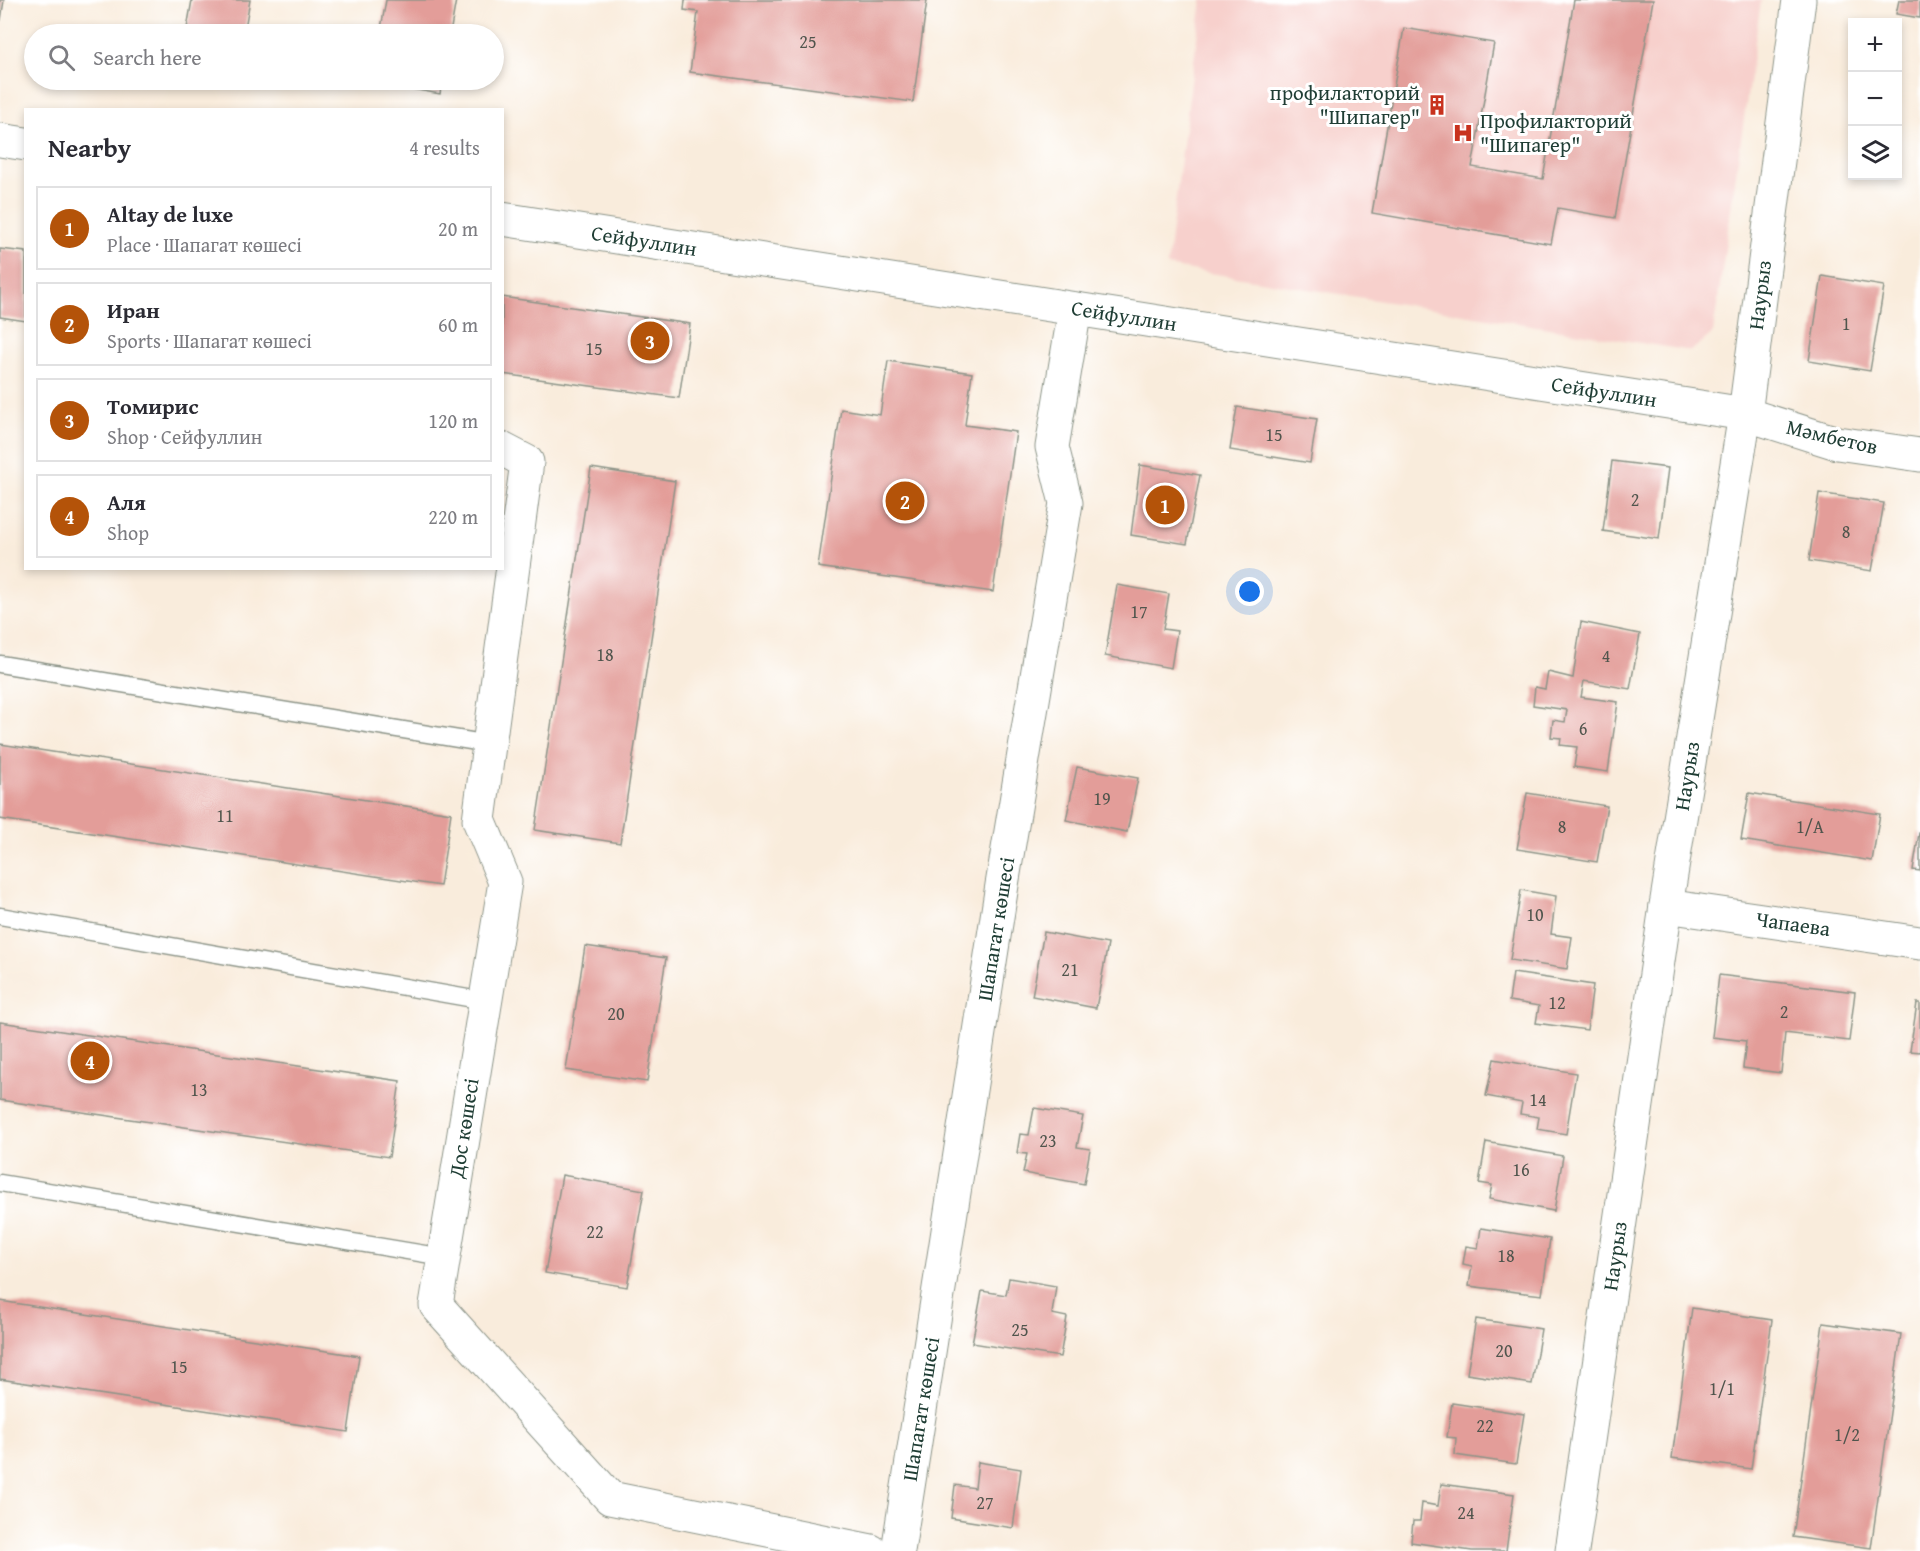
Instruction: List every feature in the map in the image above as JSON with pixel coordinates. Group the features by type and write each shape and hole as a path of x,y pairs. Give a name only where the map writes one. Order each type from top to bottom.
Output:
{"street":[{"name":"Наурыз","path":"1572,1551 1666,906 1745,414 1799,0"},
{"path":"0,140 24,144"},
{"name":"Сейфуллин","path":"504,219 1745,414"},
{"name":"Шапагат көшесі","path":"898,1551 1002,885 1066,503 1052,447 1075,309"},
{"name":"Мәмбетов","path":"1745,414 1837,443 1920,455"},
{"name":"Дос көшесі","path":"504,450 527,462 478,820 504,882 436,1305 610,1498 871,1551"},
{"name":"Чапаева","path":"1666,906 1920,943"}],"lane":[{"path":"0,664 489,744"},
{"path":"0,916 485,1001"},
{"path":"0,1183 443,1257"}],"shaded area":[{"name":"Профилакторий \"Шипагер\"","path":"1202,0 1761,0 1713,333 1691,351 1167,266"}],"building":[{"path":"0,0 4,0 1,20 0,20"},
{"path":"192,0 250,0 246,24 188,24"},
{"path":"386,0 456,0 452,24 382,24"},
{"path":"685,0 927,0 913,102 690,72 698,12 684,10"},
{"name":"профилакторий \"Шипагер\"","path":"1574,0 1653,0 1615,218 1558,208 1551,244 1372,213 1404,28 1494,43 1472,167 1543,179"},
{"path":"1899,0 1920,0 1920,18 1896,14"},
{"path":"417,90 441,90 440,94"},
{"path":"0,249 24,252 24,321 0,317"},
{"path":"1822,276 1884,286 1870,371 1809,361"},
{"path":"504,297 690,324 679,398 504,374"},
{"path":"888,361 972,373 965,425 1016,432 993,592 818,567 841,409 880,415"},
{"path":"1237,407 1317,419 1310,463 1230,450"},
{"path":"1612,461 1668,468 1659,539 1603,531"},
{"path":"1140,465 1200,475 1187,544 1131,535"},
{"path":"591,468 675,481 620,843 535,830"},
{"path":"1819,493 1884,503 1872,571 1809,561"},
{"path":"1117,585 1169,594 1163,629 1177,631 1171,668 1105,656"},
{"path":"1581,622 1640,634 1630,689 1584,681 1581,697 1618,702 1608,772 1574,767 1577,747 1560,745 1561,738 1551,737 1553,720 1565,722 1567,710 1533,705 1535,687 1545,689 1548,672 1573,678"},
{"path":"0,744 451,813 440,886 0,819"},
{"path":"1077,767 1138,778 1127,832 1066,820"},
{"path":"1527,793 1607,806 1597,862 1517,849"},
{"path":"1749,793 1880,814 1872,861 1741,840"},
{"path":"1920,833 1920,871 1913,870"},
{"path":"1521,890 1556,896 1551,934 1572,937 1567,969 1510,960"},
{"path":"1044,932 1108,944 1096,1008 1032,996"},
{"path":"585,946 666,958 647,1082 566,1070"},
{"path":"1513,973 1593,985 1587,1030 1536,1023 1539,1006 1509,1001"},
{"path":"1719,975 1855,992 1849,1041 1785,1033 1781,1073 1743,1068 1746,1041 1712,1037"},
{"path":"1917,1003 1920,1003 1920,1052 1910,1051"},
{"path":"0,1022 400,1081 389,1157 0,1100"},
{"path":"1494,1059 1576,1073 1566,1134 1537,1129 1539,1117 1520,1114 1522,1103 1486,1096"},
{"path":"1034,1108 1083,1116 1077,1147 1090,1149 1084,1184 1023,1173 1027,1154 1017,1153 1020,1134 1029,1135"},
{"path":"1486,1142 1563,1156 1554,1211 1489,1199 1492,1185 1479,1183"},
{"path":"562,1175 644,1190 627,1287 545,1273"},
{"path":"1481,1228 1550,1239 1542,1295 1469,1286 1472,1266 1463,1264 1466,1246 1478,1248"},
{"path":"1009,1278 1056,1286 1052,1314 1067,1317 1060,1357 972,1343 982,1291 1006,1295"},
{"path":"0,1301 359,1356 348,1432 0,1379"},
{"path":"1692,1308 1772,1320 1751,1469 1672,1458"},
{"path":"1476,1319 1541,1329 1532,1384 1467,1374"},
{"path":"1823,1323 1901,1334 1871,1548 1793,1537"},
{"path":"1452,1403 1524,1414 1516,1464 1455,1455 1456,1438 1447,1437"},
{"path":"978,1462 1021,1469 1013,1528 951,1518 955,1485 975,1488"},
{"path":"1441,1484 1514,1494 1506,1551 1472,1551 1411,1542 1413,1521 1420,1521 1422,1503 1438,1506"}],"place":[{"name":"профилакторий \"Шипагер\"","path":"1437,105"},
{"name":"Профилакторий \"Шипагер\"","path":"1463,133"},
{"name":"Томирис","path":"650,341"},
{"name":"Иран","path":"905,501"},
{"name":"Altay de luxe","path":"1165,505"},
{"name":"Аля","path":"90,1061"}]}
